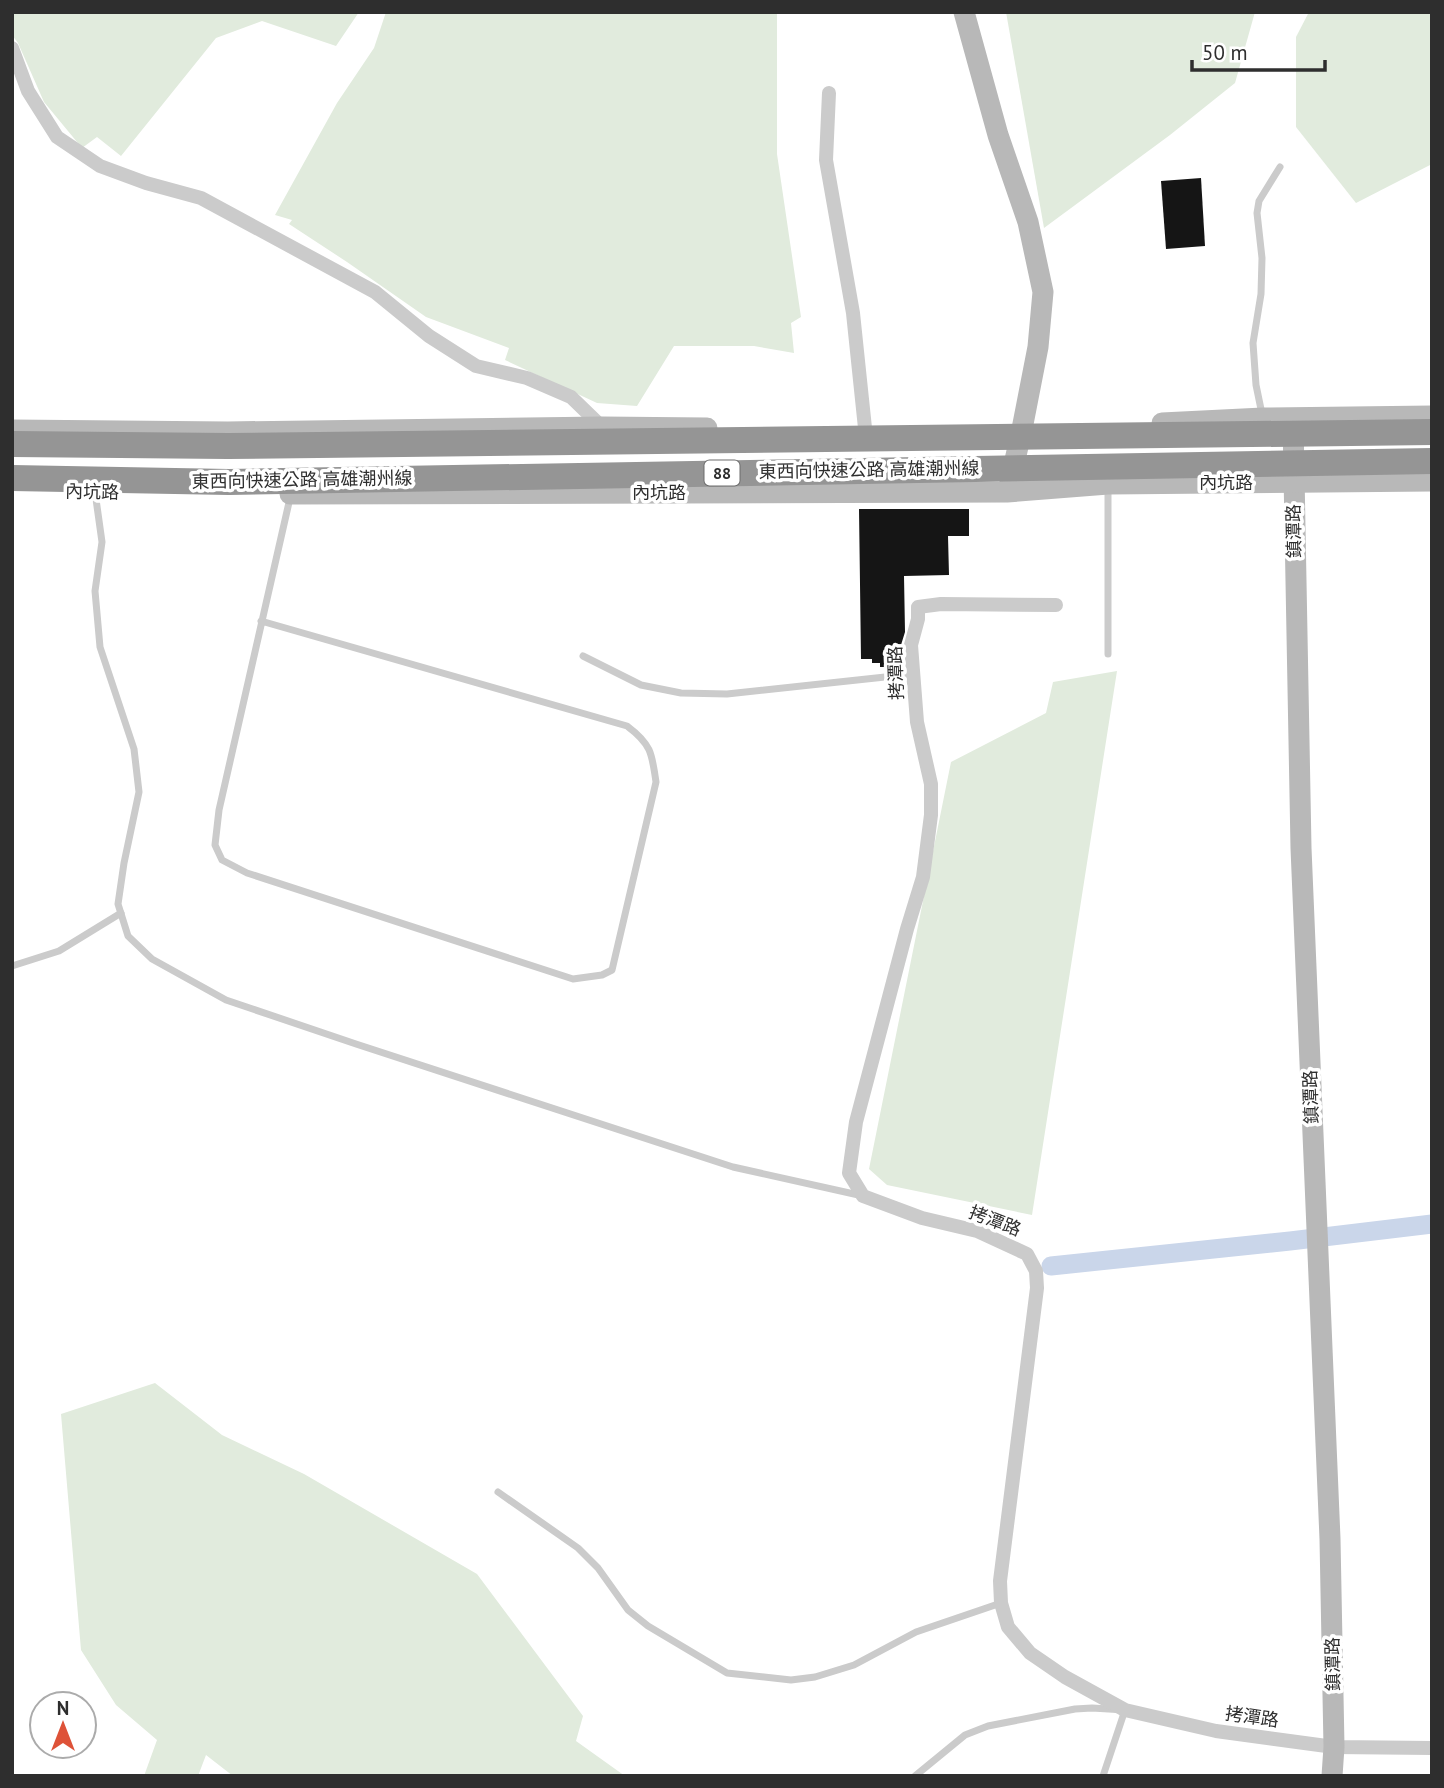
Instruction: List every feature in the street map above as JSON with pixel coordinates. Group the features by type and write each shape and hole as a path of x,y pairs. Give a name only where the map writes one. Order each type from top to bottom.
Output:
{"highway":[{"name":"東西向快速公路 高雄潮州線","path":"12,444 228,446 1432,432"},
{"name":"東西向快速公路 高雄潮州線","path":"12,478 229,482 1432,461"}],"main road":[{"path":"964,12 998,135 1028,222 1042,292 1038,347 1007,492"},
{"path":"12,430 228,432 602,427 1022,429 1263,418 1432,416"},
{"name":"鎮潭路","path":"1293,418 1301,848 1330,1539 1334,1747 1332,1776"},
{"name":"內坑路","path":"12,491 290,494 1007,492 1108,484 1432,481"}],"street":[{"path":"12,48 28,91 57,137 100,166 146,183 201,198 375,292 429,336 476,366 527,378 571,397 602,427"},
{"path":"830,93 826,160 853,313 865,428"},
{"name":"拷潭路","path":"1056,605 942,604 918,607 918,620 911,645 918,722 931,783 931,816 923,877 856,1122 849,1173 863,1196 922,1218 977,1231 1027,1254 1036,1271 1037,1288 1000,1581 1001,1603 1008,1626 1030,1653 1065,1677 1125,1710 1216,1731 1334,1747 1432,1748"}],"lane":[{"path":"1263,418 1256,385 1253,343 1261,294 1262,258 1257,213 1259,201 1280,167"},
{"path":"1108,484 1108,653"},
{"path":"94,492 102,542 94,591 100,647 134,749 139,792 118,904 128,936 152,959 226,1000 733,1167 863,1196"},
{"path":"261,621 627,726 643,738 652,758 656,782 612,970 602,975 572,979 247,873 222,860 215,845 219,810 261,621 290,494"},
{"path":"583,656 641,685 681,692 727,694 914,674"},
{"path":"12,966 59,951 121,913"},
{"path":"498,1492 578,1548 598,1568 628,1610 648,1626 727,1673 791,1680 815,1677 854,1665 916,1632 1001,1603"},
{"path":"915,1776 965,1735 988,1726 1092,1707 1125,1710 1103,1776"}],"green space":[{"path":"12,12 359,12 336,46 262,21 216,38 121,156 97,137 82,148 44,102 12,35"},
{"path":"386,12 777,12 777,154 801,317 791,323 794,353 754,346 674,346 637,406 597,403 505,360 509,348 426,317 289,224 292,220 275,215 337,103 374,48"},
{"path":"1006,12 1255,12 1235,83 1170,135 1044,228"},
{"path":"1309,12 1432,12 1432,164 1356,203 1296,127 1296,37"},
{"path":"1117,671 1032,1215 887,1185 869,1169 951,762 1046,713 1053,682"},
{"path":"155,1383 222,1435 304,1474 477,1574 583,1716 576,1741 625,1776 233,1776 206,1755 198,1776 144,1776 157,1740 116,1705 81,1650 61,1414"}],"building":[{"path":"1201,178 1205,246 1166,249 1161,181"},
{"path":"859,509 969,509 969,536 948,536 949,575 904,576 905,632 901,645 903,667 880,667 880,663 872,663 872,659 861,659"}],"waterway":[{"path":"1051,1266 1432,1224"}]}
